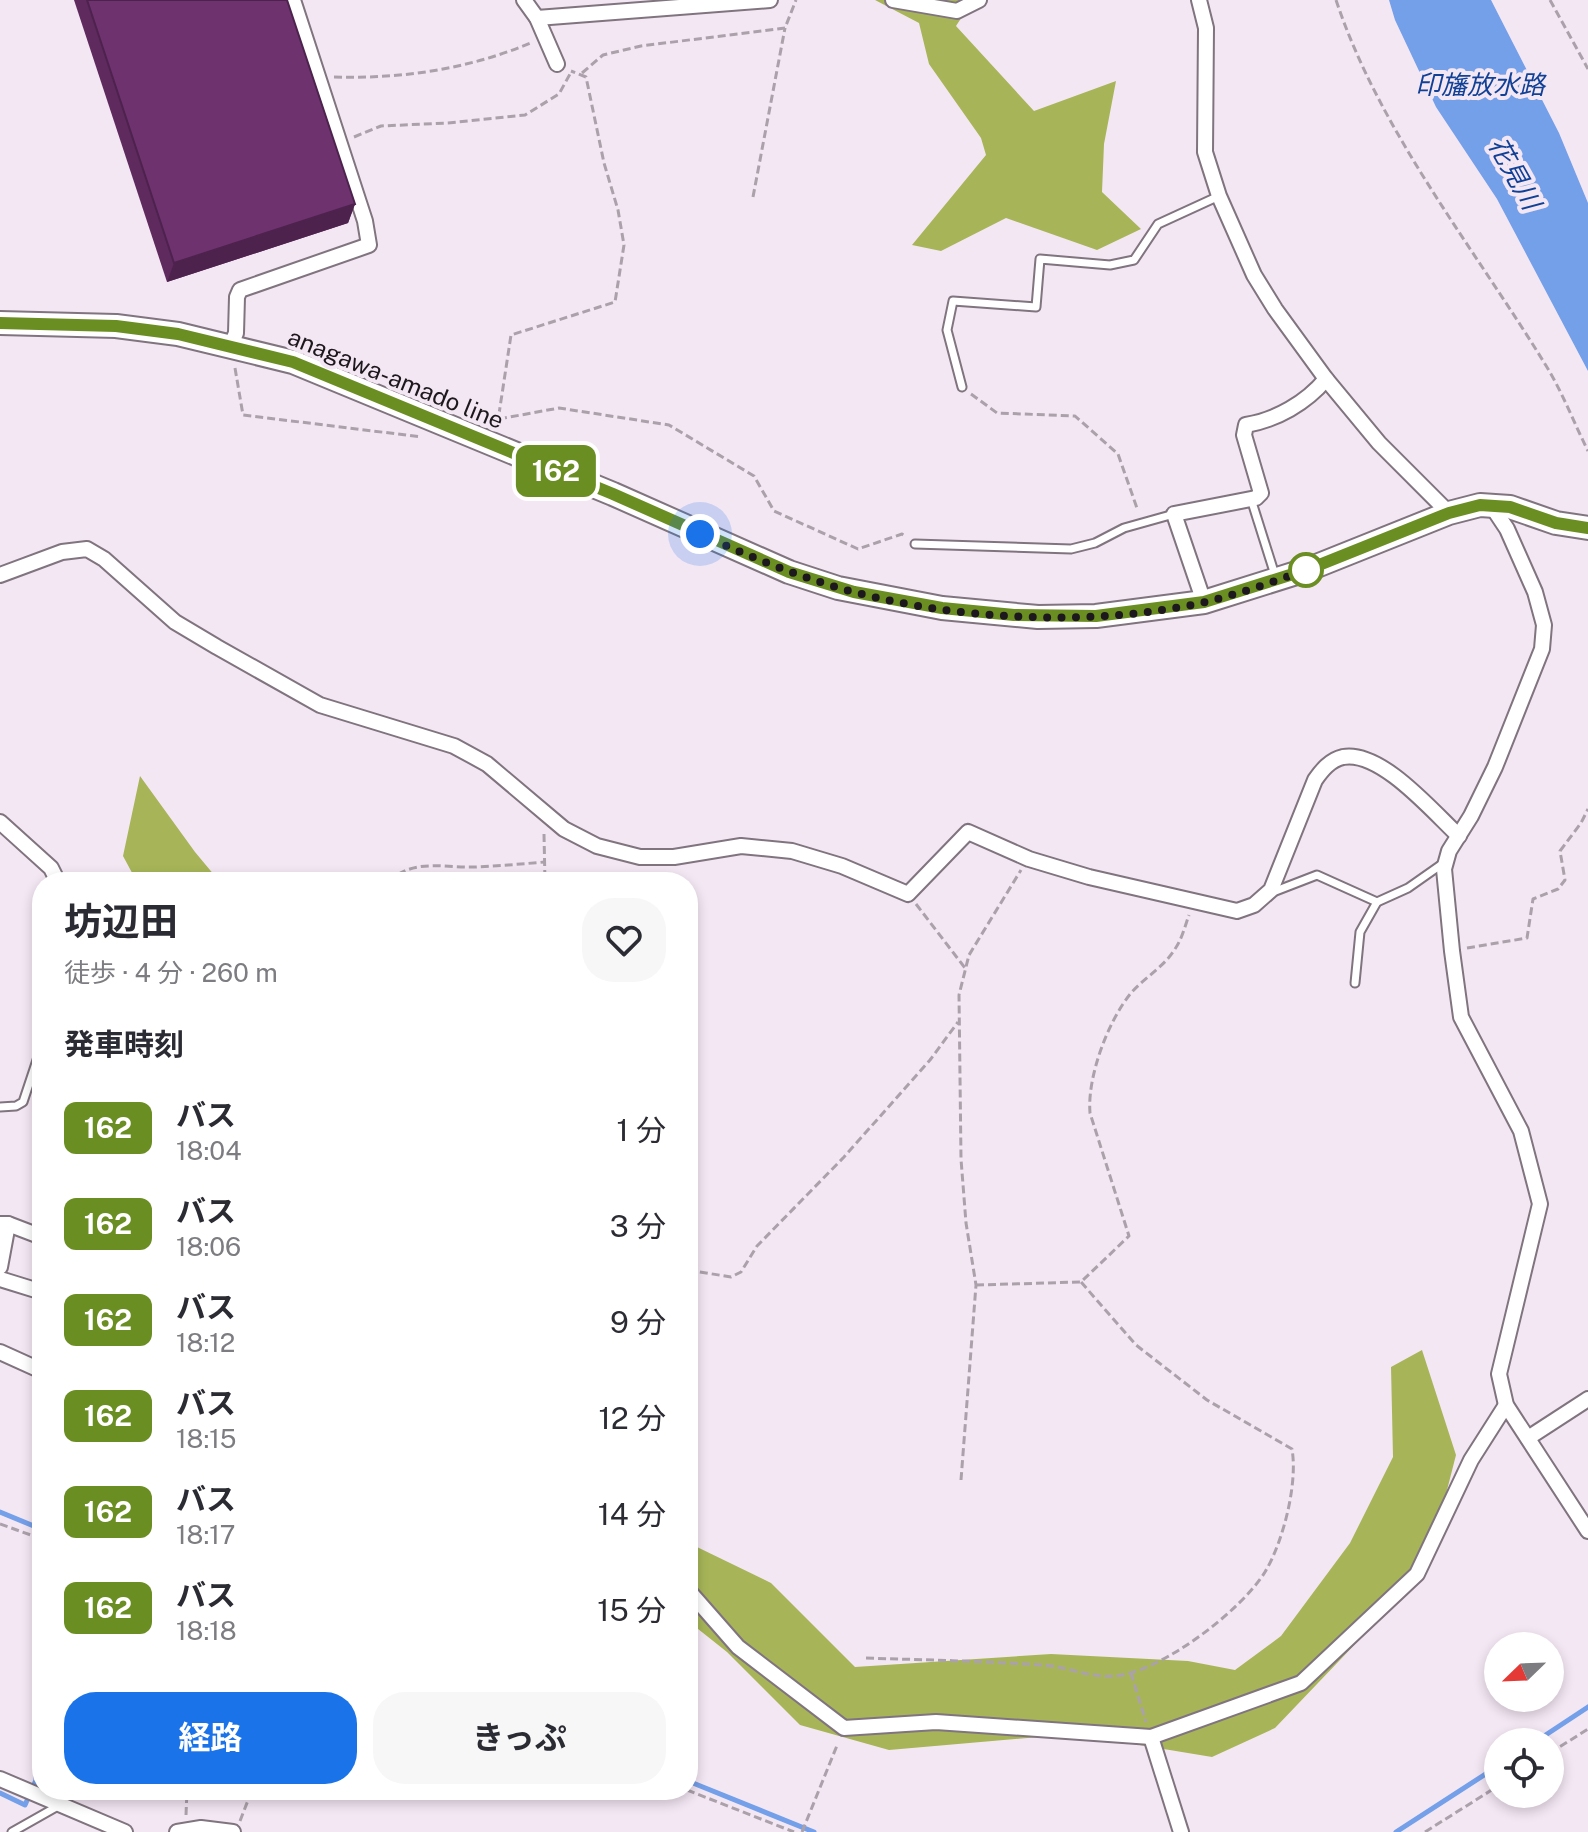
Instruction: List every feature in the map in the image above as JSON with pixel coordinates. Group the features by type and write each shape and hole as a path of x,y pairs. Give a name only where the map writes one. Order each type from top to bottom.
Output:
{"main road":[{"name":"anagawa-amado line","path":"0,323 116,326 178,334 293,362 613,494 757,560 838,588 942,608 1038,617 1096,616 1204,602 1277,580 1468,507 1510,507 1556,523 1588,528"}],"street":[{"path":"231,345 237,325 240,290 369,245 367,230 293,0"},
{"path":"524,0 537,18 557,64"},
{"path":"537,18 770,0"},
{"path":"893,0 957,11 979,0"},
{"path":"1199,0 1206,28 1205,152 1219,196 1254,275 1326,379 1379,443 1449,513"},
{"path":"1204,602 1174,514 1251,499 1261,493 1244,435 1246,425 1269,421 1316,392 1326,379"},
{"path":"1491,505 1507,529 1535,592 1544,625 1542,649 1495,767 1449,851 1444,869 1461,1017 1521,1131 1540,1204 1499,1374 1506,1405 1588,1531"},
{"path":"0,575 62,552 87,549 104,559 175,622 320,705 454,746 487,764 564,829 597,846 640,857 674,857 741,846 792,851 842,866 908,894 968,832 1029,859 1089,877 1237,911 1254,905 1271,890 1315,780 1327,765 1344,757 1371,760 1395,777 1459,836"},
{"path":"0,822 53,872"},
{"path":"0,1267 4,1224 32,1234"},
{"path":"0,1279 32,1289"},
{"path":"0,1352 32,1366"},
{"path":"1528,1438 1588,1399"},
{"path":"698,1601 738,1647 844,1728 936,1722 1151,1737 1301,1683 1417,1574 1471,1460 1506,1405"},
{"path":"1151,1737 1181,1832"},
{"path":"0,1779 32,1793"},
{"path":"48,1800 125,1832"},
{"path":"181,1831 201,1828 234,1832"}],"lane":[{"path":"962,387 947,330 953,301 1036,307 1040,259 1110,265 1134,260 1158,224 1219,196"},
{"path":"1251,499 1277,580"},
{"path":"915,544 1071,549 1095,543 1124,528 1174,514"},
{"path":"1355,983 1360,932 1377,902 1408,888 1446,861"},
{"path":"1265,895 1317,875 1377,902"},
{"path":"0,1107 16,1106 23,1102 32,1075"},
{"path":"12,1832 60,1805"}],"path":[{"path":"753,197 785,28 796,0"},
{"path":"1336,0 1344,26 1366,73 1410,152 1546,366 1588,451"},
{"path":"1550,0 1588,69"},
{"path":"581,75 603,55 641,46 785,28"},
{"path":"318,76 379,78 419,75 504,54 545,37"},
{"path":"340,144 381,126 525,115 559,94 571,71 586,77 624,245 615,302 511,335 495,446"},
{"path":"231,345 243,415 428,438"},
{"path":"962,387 997,413 1075,416 1118,454 1142,523"},
{"path":"499,419 559,408 669,425 754,476 774,511 858,549 902,534 915,544"},
{"path":"1452,951 1527,938 1533,899 1558,889 1565,880 1560,851 1588,809"},
{"path":"543,811 545,872"},
{"path":"961,1480 976,1285 962,1172 959,995 965,968 979,936 1029,859"},
{"path":"404,872 436,864 474,867 545,862"},
{"path":"908,894 965,968"},
{"path":"976,1285 1081,1282 1129,1236 1090,1113 1088,1095 1105,1041 1121,1007 1176,948 1196,901"},
{"path":"698,1272 731,1277 741,1272 757,1246 844,1157 930,1060 958,1022"},
{"path":"866,1658 1041,1665 1112,1676 1131,1673 1158,1663 1186,1645 1242,1599 1265,1573 1285,1521 1294,1462 1292,1449 1207,1400 1136,1345 1081,1282"},
{"path":"0,1524 32,1535"},
{"path":"1131,1673 1151,1737"},
{"path":"802,1832 844,1728"},
{"path":"1564,1744 1588,1729"},
{"path":"698,1794 794,1832"},
{"path":"1425,1832 1484,1795"},
{"path":"181,1831 186,1800"},
{"path":"234,1832 248,1800"}],"green space":[{"path":"875,0 973,0 956,26 1034,111 1116,81 1104,144 1102,192 1141,229 1097,250 1006,218 941,251 912,245 986,155 981,138 929,64 919,23"},
{"path":"140,776 212,872 132,872 123,856"},
{"path":"1422,1350 1456,1455 1435,1537 1360,1639 1275,1728 1212,1757 1073,1734 889,1750 800,1725 727,1652 698,1629 698,1547 771,1583 855,1667 1051,1654 1188,1661 1235,1670 1281,1636 1350,1543 1393,1457 1391,1367"}],"water":[{"name":"印旛放水路","path":"1389,0 1491,0 1559,133 1588,203 1588,371 1497,199 1436,107 1395,20"}],"building":[{"path":"87,0 287,0 355,204 174,263"}],"waterway":[{"path":"0,1512 32,1525"},
{"path":"1556,1728 1588,1707"},
{"path":"1396,1832 1484,1775"},
{"path":"698,1785 814,1832"},
{"path":"0,1793 25,1805 32,1789"}],"bus line":[{"name":"162","path":"0,323 116,326 178,334 293,362 613,494 757,560 838,588 942,608 1038,617 1096,616 1204,602 1309,569 1449,513 1480,505 1510,507 1556,523 1588,528"}],"route":[{"path":"700,534 757,560 838,588 942,608 1038,617 1096,616 1204,602 1309,569 1306,570"}],"water label":[{"name":"花見川","path":"1515,173"}]}
